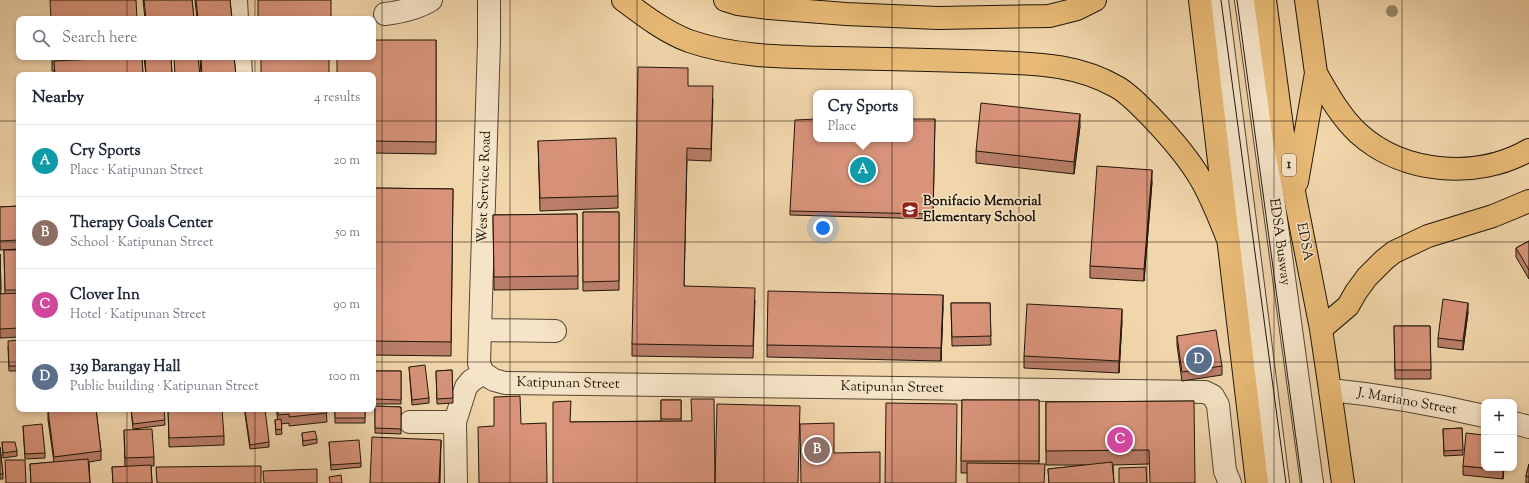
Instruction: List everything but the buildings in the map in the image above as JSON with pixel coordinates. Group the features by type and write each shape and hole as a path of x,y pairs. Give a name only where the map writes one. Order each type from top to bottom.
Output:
{"highway":[{"path":"623,0 657,24 688,40 716,49 744,54 796,57 1041,64 1078,70 1096,76 1118,87 1136,101 1176,144 1200,177 1213,203 1229,242"},
{"path":"725,0 738,4 769,8 846,14 938,18 1048,16 1077,9 1095,0"},
{"path":"1200,0 1257,483"},
{"name":"1","path":"1265,0 1284,141 1294,195"},
{"path":"1306,0 1316,73 1294,195 1321,329 1343,483"},
{"path":"1316,73 1344,117 1358,133 1386,152 1400,159 1419,165 1457,169 1488,166 1529,150"},
{"path":"1321,329 1348,306 1367,277 1394,252 1428,236 1494,216 1529,201"}],"street":[{"path":"236,0 237,16"},
{"path":"385,14 422,6 431,0"},
{"name":"West Service Road","path":"483,373 479,363 489,0"},
{"path":"1217,0 1278,483"},
{"name":"EDSA Busway","path":"1246,0 1312,483"},
{"path":"240,60 241,72"},
{"path":"481,330 555,331"},
{"path":"456,483 455,422 466,387 471,381 483,373"},
{"name":"Katipunan Street","path":"483,373 494,380 505,383 1205,392 1213,396 1218,405 1224,471 1230,483"},
{"name":"J. Mariano Street","path":"1330,390 1377,395 1432,404 1481,415"},
{"path":"410,422 455,422"},
{"path":"1517,424 1529,427"}],"tram line":[{"path":"1221,0 1286,483"},
{"path":"1237,0 1302,483"}],"place":[{"name":"Cry Sports","path":"863,170"},
{"name":"Bonifacio Memorial Elementary School","path":"910,210"},
{"name":"139 Barangay Hall","path":"1199,360"},
{"name":"Clover Inn","path":"1120,440"},
{"name":"Therapy Goals Center","path":"817,450"}]}
